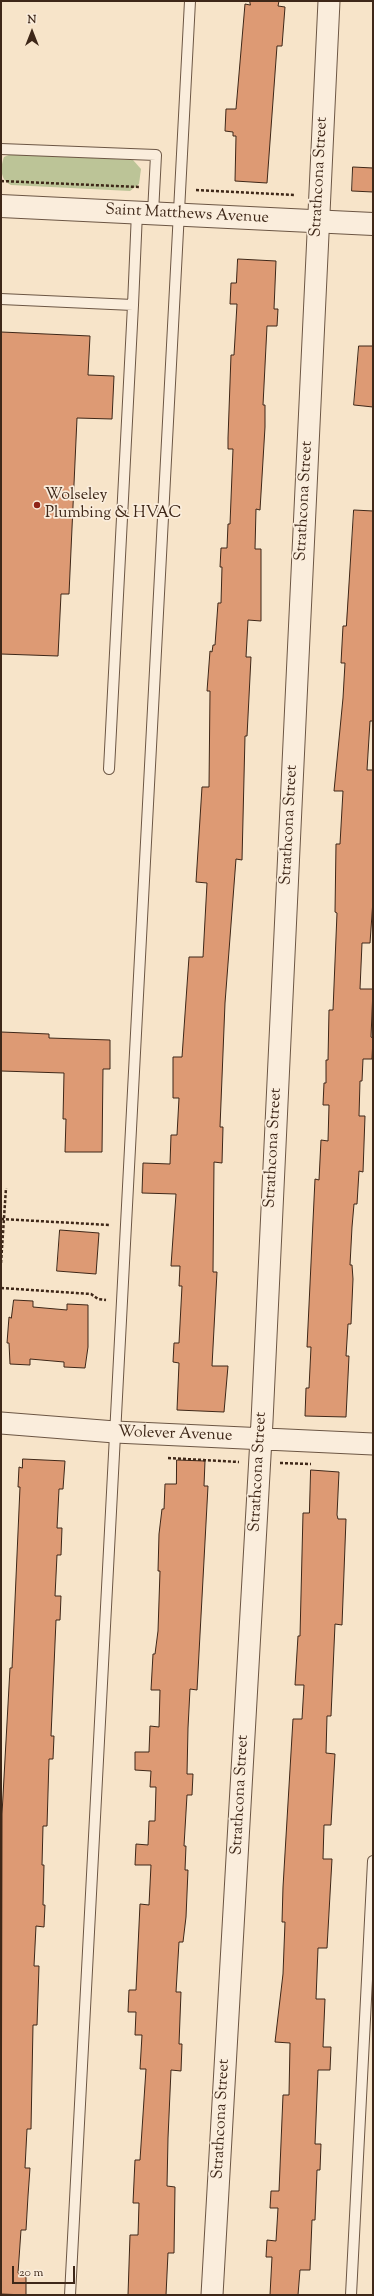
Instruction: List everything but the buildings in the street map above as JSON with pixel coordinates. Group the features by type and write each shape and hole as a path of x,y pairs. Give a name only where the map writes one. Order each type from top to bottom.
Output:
{"street":[{"name":"Strathcona Street","path":"212,2295 261,1438 329,1"},
{"name":"Saint Matthews Avenue","path":"1,206 373,224"},
{"name":"Wolever Avenue","path":"1,1423 115,1432 373,1444"}],"lane":[{"path":"70,2295 190,1"},
{"path":"1,148 156,154 145,212 133,304 109,769"},
{"path":"1,299 133,304"},
{"path":"351,2295 373,1861"}],"path":[{"path":"1,1263 6,1188"},
{"path":"3,1219 126,1226"},
{"path":"1,1288 91,1294 98,1299 113,1300 122,1307"}],"green space":[{"path":"11,154 133,160 141,169 139,184 130,191 11,185 7,183 3,177 2,165 4,157"}],"place":[{"name":"Wolseley Plumbing & HVAC","path":"37,505"}]}
